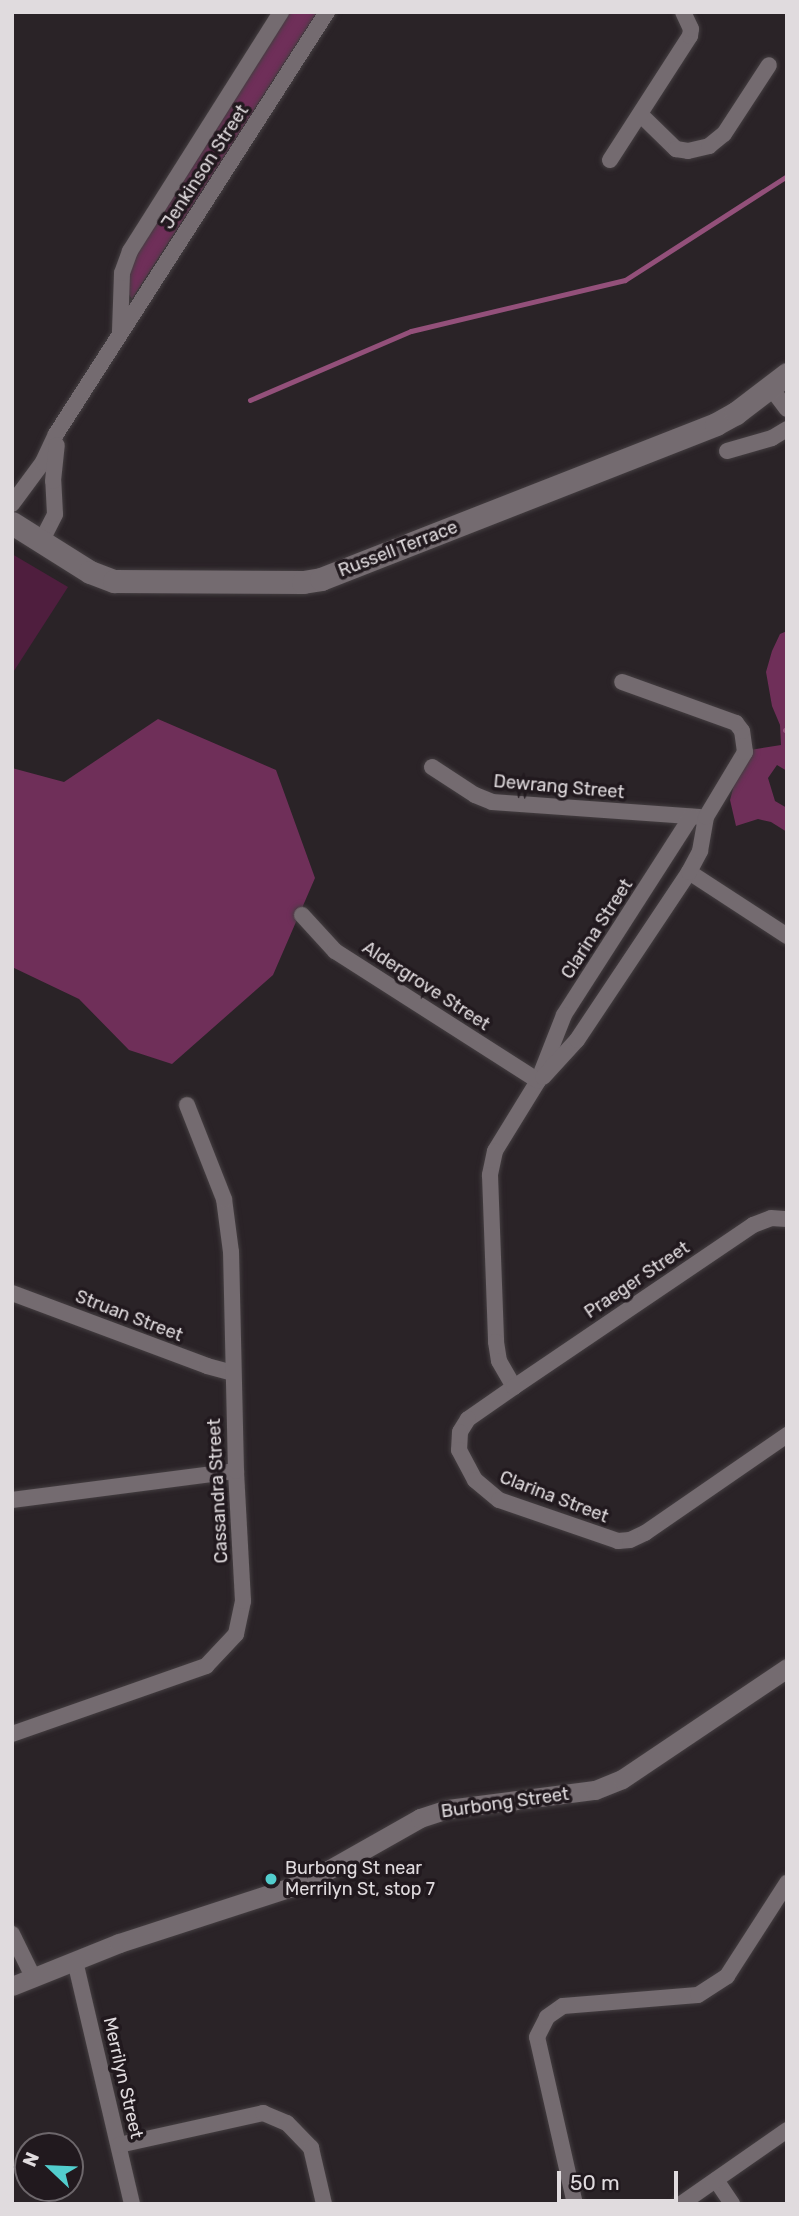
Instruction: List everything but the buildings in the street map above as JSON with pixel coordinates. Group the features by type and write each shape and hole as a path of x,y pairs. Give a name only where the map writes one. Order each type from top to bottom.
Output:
{"main road":[{"name":"Russell Terrace","path":"12,523 90,572 114,581 289,583 321,579 663,447 736,413 779,381"}],"street":[{"name":"Jenkinson Street","path":"115,342 122,321 121,276 128,255 281,12"},
{"name":"Jenkinson Street","path":"12,504 43,462 69,414 327,12"},
{"path":"610,160 690,36 690,27 683,12"},
{"path":"641,115 676,149 688,151 709,146 724,134 769,65"},
{"name":"Russell Terrace","path":"779,381 787,409"},
{"name":"Jenkinson Street","path":"41,542 55,514 55,458 69,414"},
{"path":"727,451 772,438 787,429"},
{"name":"Clarina Street","path":"622,682 733,721 743,734 745,748 740,764 699,817 564,1015 538,1081 498,1146 490,1175 496,1348 514,1387 472,1416 462,1427 459,1450 466,1468 481,1486 499,1500 613,1541 626,1541 641,1535 787,1436"},
{"name":"Dewrang Street","path":"432,767 492,803 699,817"},
{"name":"Clarina Street","path":"538,1081 577,1040 689,872 700,851 699,817"},
{"path":"689,872 787,936"},
{"name":"Aldergrove Street","path":"302,915 335,951 538,1081"},
{"name":"Cassandra Street","path":"12,1734 206,1666 236,1634 243,1601 236,1471 231,1252 224,1199 187,1105"},
{"name":"Praeger Street","path":"514,1387 753,1225 772,1218 787,1219"},
{"name":"Struan Street","path":"12,1293 207,1366 233,1373"},
{"path":"12,1500 236,1471"},
{"name":"Burbong Street","path":"12,1986 75,1961 307,1882 420,1818 448,1809 595,1790 622,1779 787,1668"},
{"path":"575,2204 537,2037 547,2017 563,2006 698,1995 727,1976 787,1883"},
{"path":"12,1934 34,1979"},
{"name":"Merrilyn Street","path":"75,1961 132,2204"},
{"path":"119,2145 263,2113 287,2123 310,2148 324,2204"},
{"path":"681,2204 787,2130"},
{"path":"716,2180 732,2204"}],"shaded area":[{"path":"290,12 317,12 132,299 127,292 128,277 140,246"},
{"path":"12,554 68,587 12,674"},
{"path":"787,631 787,771 777,765 768,778 775,801 787,808 787,832 771,822 758,819 736,826 730,800 736,777 750,750 781,745 780,725 772,706 766,672 780,634"},
{"path":"158,719 276,770 315,878 273,975 172,1064 129,1050 79,999 12,967 12,768 64,782"}],"waterway":[{"path":"250,400 411,331 625,280 787,176"}],"place":[{"name":"Burbong St near Merrilyn St, stop 7","path":"271,1879"}]}
